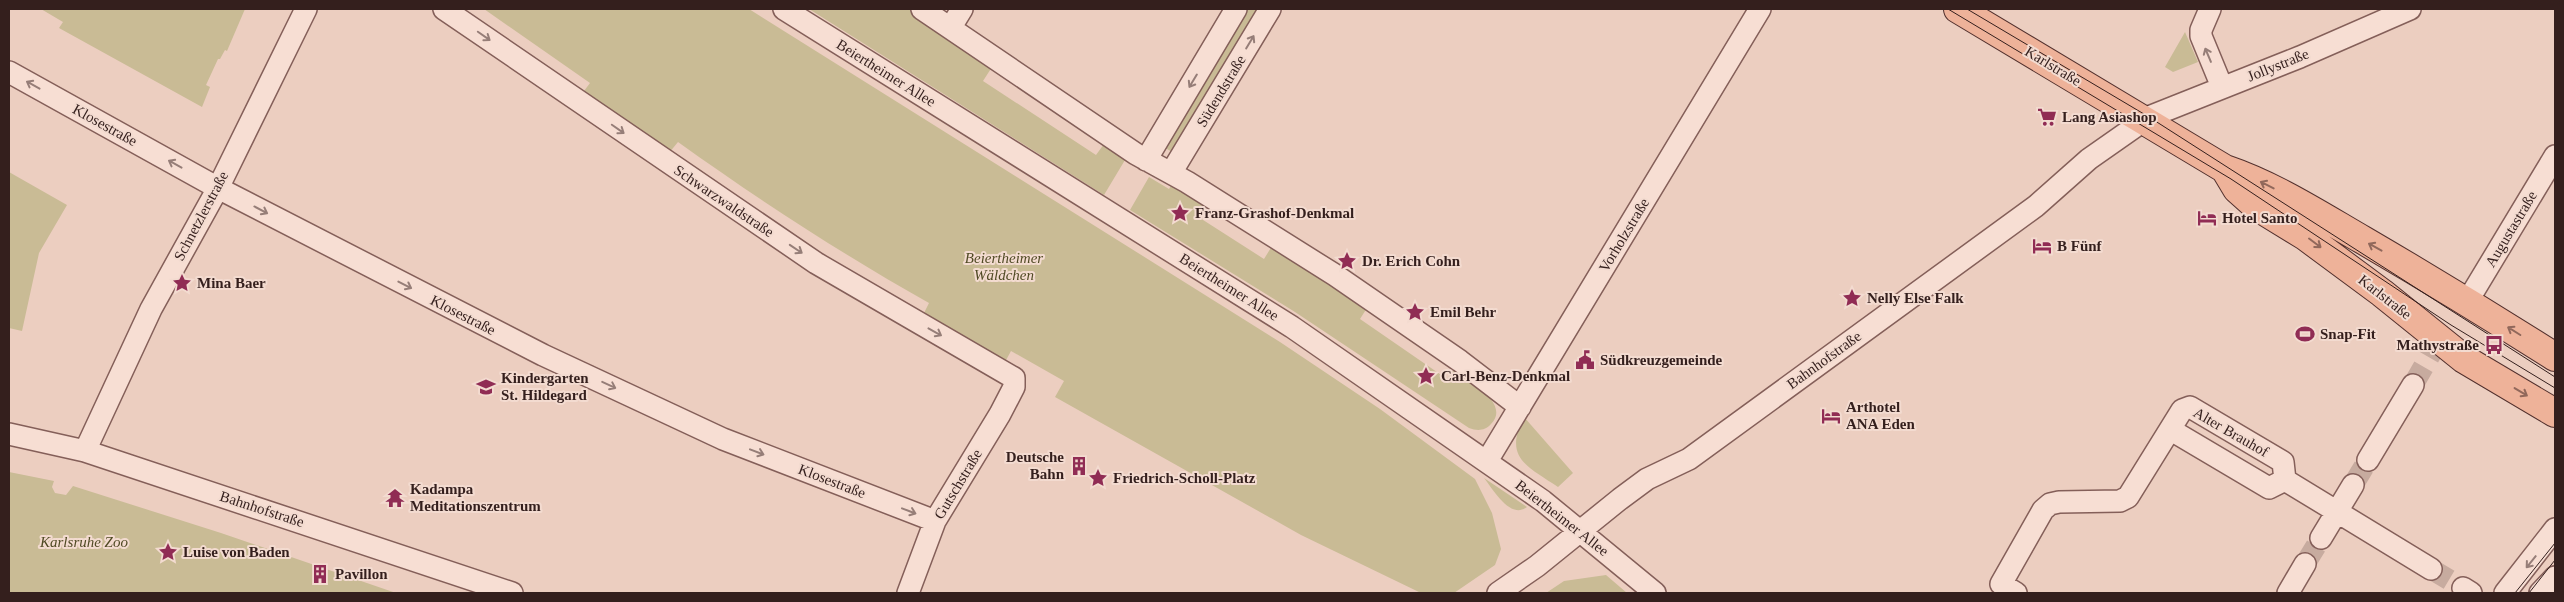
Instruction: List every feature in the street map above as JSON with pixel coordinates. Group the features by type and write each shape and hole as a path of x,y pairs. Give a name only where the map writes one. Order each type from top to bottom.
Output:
{"main road":[{"name":"Karlstraße","path":"1958,9 2225,169 2258,180 2286,195 2467,302 2555,357"},
{"name":"Karlstraße","path":"2225,169 2237,189 2256,206 2305,236 2382,293 2435,346 2464,359 2555,413"}],"street":[{"name":"Schnetzlerstraße","path":"85,451 151,308 218,188 306,9"},
{"name":"Schwarzwaldstraße","path":"444,9 816,263 1014,378"},
{"name":"Beiertheimer Allee","path":"784,9 1292,327 1487,462 1582,531 1654,593"},
{"path":"922,9 1146,160 1179,178 1335,275 1460,361 1520,407"},
{"path":"951,27 962,9"},
{"name":"Südendstraße","path":"1146,160 1236,9"},
{"name":"Südendstraße","path":"1179,178 1270,9"},
{"name":"Vorholzstraße","path":"1487,462 1760,9"},
{"path":"2210,9 2201,30 2201,36 2222,87"},
{"name":"Jollystraße","path":"2144,120 2300,57 2410,9"},
{"name":"Klosestraße","path":"9,72 218,188 510,338 723,440 935,521"},
{"name":"Bahnhofstraße","path":"1498,593 1537,566 1626,494 1647,479 1688,459 2028,212 2055,191 2089,159 2144,120"},
{"name":"Augustastraße","path":"2467,302 2555,156"},
{"name":"Gutschstraße","path":"908,593 935,521 1005,405 1014,388 1014,378"},
{"path":"2368,460 2413,385"},
{"name":"Alter Brauhof","path":"2016,593 2001,584 2043,510 2050,504 2059,502 2120,501 2128,497 2182,410 2190,407 2283,462 2285,480 2269,488 2171,430"},
{"name":"Bahnhofstraße","path":"9,434 85,451 512,593"},
{"path":"2285,480 2431,569"},
{"path":"2321,538 2353,485"},
{"path":"2505,593 2555,529"},
{"path":"2288,593 2305,564"},
{"path":"2540,593 2555,577"}],"green space":[{"path":"41,9 245,9 227,51 225,50 220,59 218,59 206,85 210,87 202,107 59,28 63,22"},
{"name":"Beiertheimer Wäldchen","path":"484,9 749,9 1280,342 1380,409 1475,479 1492,513 1501,549 1495,565 1454,593 1421,593 1301,535 1055,397 1064,381 1011,351 1005,362 923,315 929,303 801,226 678,142 669,153 581,95 590,83"},
{"path":"809,9 909,9 994,64 983,81 1096,155 1104,144 1125,160 1104,195"},
{"path":"1242,9 1259,9 1174,153 1160,145"},
{"path":"2185,32 2198,62 2173,72 2165,67"},
{"path":"9,172 67,205 39,253 22,331 9,328"},
{"path":"1149,177 1169,189 1172,184 1207,205 1200,218 1264,259 1272,246 1367,308 1360,319 1447,379 1455,368 1486,393 1492,401 1496,408 1496,416 1491,424 1481,430 1469,428 1295,312 1130,210"},
{"path":"1524,417 1573,473 1558,487 1528,466 1517,452 1518,431"},
{"name":"Karlsruhe Zoo","path":"9,472 54,481 52,487 55,493 66,495 73,486 221,533 396,593 9,593"},
{"path":"1484,478 1527,507 1521,510 1514,510 1508,506"},
{"path":"1606,575 1627,593 1546,593 1564,581"}],"tunnel":[{"path":"2413,385 2432,352"},
{"path":"2353,485 2368,460"},
{"path":"2305,564 2321,538"},
{"path":"2431,569 2463,588"}],"tram line":[{"path":"1948,9 2231,179 2451,325 2555,388"},
{"path":"1967,9 2149,117 2555,377"},
{"path":"2515,593 2555,543"},
{"path":"2529,593 2555,560"}],"place":[{"name":"Lang Asiashop","path":"2047,117"},
{"name":"Franz-Grashof-Denkmal","path":"1180,213"},
{"name":"Hotel Santo","path":"2207,218"},
{"name":"B Fünf","path":"2042,246"},
{"name":"Dr. Erich Cohn","path":"1347,261"},
{"name":"Mina Baer","path":"182,283"},
{"name":"Nelly Else Falk","path":"1852,298"},
{"name":"Emil Behr","path":"1415,312"},
{"name":"Snap-Fit","path":"2305,334"},
{"name":"Mathystraße","path":"2494,345"},
{"name":"Südkreuzgemeinde","path":"1585,360"},
{"name":"Carl-Benz-Denkmal","path":"1426,376"},
{"name":"Kindergarten St. Hildegard","path":"486,387"},
{"name":"Arthotel ANA Eden","path":"1831,416"},
{"name":"Deutsche Bahn","path":"1079,466"},
{"name":"Friedrich-Scholl-Platz","path":"1098,478"},
{"name":"Kadampa Meditationszentrum","path":"395,498"},
{"name":"Luise von Baden","path":"168,552"},
{"name":"Pavillon","path":"320,574"}]}
